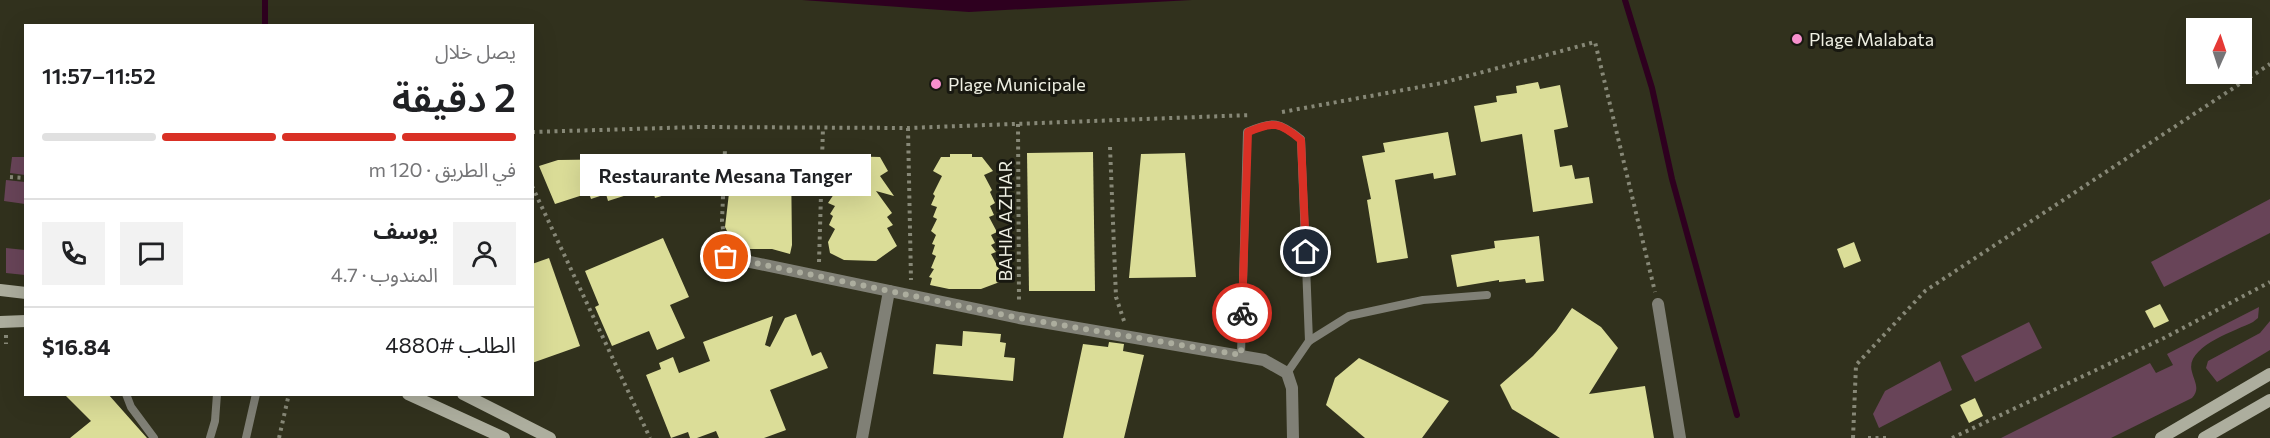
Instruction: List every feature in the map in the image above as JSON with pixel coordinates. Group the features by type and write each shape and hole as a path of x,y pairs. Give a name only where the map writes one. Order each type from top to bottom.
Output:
{"main road":[{"path":"0,290 24,293"},
{"path":"0,322 24,321"},
{"path":"2161,438 2270,374"},
{"path":"412,396 504,438"},
{"path":"467,396 550,438"},
{"path":"2204,438 2270,400"}],"street":[{"path":"726,257 1019,318 1264,360 1287,373 1292,388 1293,438"},
{"path":"862,438 889,291"},
{"path":"1658,304 1680,438"}],"lane":[{"path":"1241,355 1248,132 1262,125 1285,126 1301,140 1310,341"},
{"path":"1287,373 1310,341 1349,316 1423,300 1487,295"},
{"path":"127,396 131,407 154,438"},
{"path":"210,438 215,421 217,396"},
{"path":"246,438 256,396"}],"path":[{"path":"1278,112 1442,84 1595,42 1658,304"},
{"path":"1853,438 1856,365 1925,291 2270,64"},
{"path":"534,132 698,127 908,128 1257,115"},
{"name":"BAHIA AZHAR","path":"1018,124 1019,318"},
{"path":"819,277 823,128"},
{"path":"908,128 912,295"},
{"path":"1110,147 1116,297 1130,338"},
{"path":"725,149 722,221 726,257"},
{"path":"10,177 24,178"},
{"path":"534,190 650,438"},
{"path":"1952,438 2164,339 2270,282"},
{"path":"279,438 288,398"},
{"path":"1868,438 1876,436 1890,438"}],"shaded area":[{"path":"802,0 1192,0 969,12"},
{"path":"12,157 24,157 24,175 10,173"},
{"path":"6,180 24,182 24,204 4,201"},
{"path":"2270,199 2270,233 2164,287 2151,262"},
{"path":"6,248 24,250 24,275 6,273"},
{"path":"2259,307 2258,318 2253,322 2213,341 2196,355 2192,363 2196,389 2192,398 2111,438 2001,438 2150,363 2156,373 2173,365 2167,354"},
{"path":"2270,321 2270,350 2217,382 2206,368 2208,361 2260,333"},
{"path":"2029,322 2042,348 1975,382 1961,356"},
{"path":"1940,361 1952,390 1879,428 1873,414 1885,391"}],"building":[{"path":"1538,82 1540,89 1560,85 1568,127 1554,130 1560,167 1572,165 1575,179 1589,177 1593,203 1533,212 1522,134 1481,142 1474,106 1497,102 1496,96 1517,93 1516,86"},
{"path":"1448,132 1456,175 1434,179 1433,173 1395,180 1408,258 1377,263 1367,200 1371,199 1362,156 1385,152 1383,143"},
{"path":"1093,152 1095,291 1029,291 1027,153"},
{"path":"1185,153 1196,277 1129,278 1141,154"},
{"path":"950,154 972,154 972,157 982,157 993,171 984,175 992,190 990,192 995,203 990,206 994,215 989,217 997,232 991,235 995,243 991,245 996,252 991,254 1005,280 981,289 949,289 930,285 932,278 929,277 934,269 931,268 936,256 932,254 935,245 932,244 936,235 931,231 937,219 933,217 937,207 931,205 935,196 933,194 942,176 933,171 941,157 950,157"},
{"path":"639,156 640,161 662,160 671,157 681,190 655,198 652,187 608,201 606,194 591,199 589,193 555,204 539,166 558,160 629,159"},
{"path":"841,156 880,157 888,171 880,176 894,196 876,191 892,213 887,217 893,225 887,228 897,246 876,261 844,260 830,253 828,242 835,229 829,225 833,216 830,214 835,206 828,203 834,194 831,192 841,176 833,172"},
{"path":"734,159 791,160 792,245 790,254 772,249 749,249 734,245 725,227 729,175"},
{"path":"1539,236 1544,281 1526,283 1525,279 1499,282 1499,280 1457,287 1451,255 1495,248 1494,241"},
{"path":"663,238 689,297 670,305 685,338 657,350 649,331 612,346 595,307 599,305 585,271"},
{"path":"1854,242 1861,261 1844,268 1837,249"},
{"path":"549,258 580,346 534,362 534,263"},
{"path":"2160,304 2169,321 2154,328 2145,311"},
{"path":"1572,308 1601,327 1618,348 1589,394 1645,386 1654,438 1560,438 1512,409 1500,385 1533,356 1556,331"},
{"path":"796,314 812,356 821,352 828,368 770,390 786,430 764,438 719,438 716,431 697,438 690,438 688,432 671,438 646,375 661,369 659,363 673,357 679,373 710,361 703,342 773,316 765,345 770,347 785,318"},
{"path":"963,331 1001,334 1000,342 1006,343 1004,357 1015,358 1013,381 933,374 936,344 962,346"},
{"path":"1109,342 1124,344 1123,351 1144,355 1124,438 1063,438 1083,344 1108,347"},
{"path":"1359,358 1449,401 1422,438 1365,438 1326,405 1335,378"},
{"path":"66,396 110,396 147,438 70,438 91,421"},
{"path":"1975,398 1983,416 1969,423 1960,405"}],"waterway":[{"path":"265,0 265,24"},
{"path":"1625,0 1652,88 1672,179 1737,415"}],"way so far":[{"path":"726,257 1019,318 1241,355 1242,313"}],"place":[{"name":"Plage Malabata","path":"1797,39"},
{"name":"Plage Municipale","path":"936,84"},
{"name":"Restaurante Mesana Tanger","path":"726,257"}],"route":[{"path":"1242,313 1248,132 1262,125 1285,126 1301,140 1306,252"}]}
